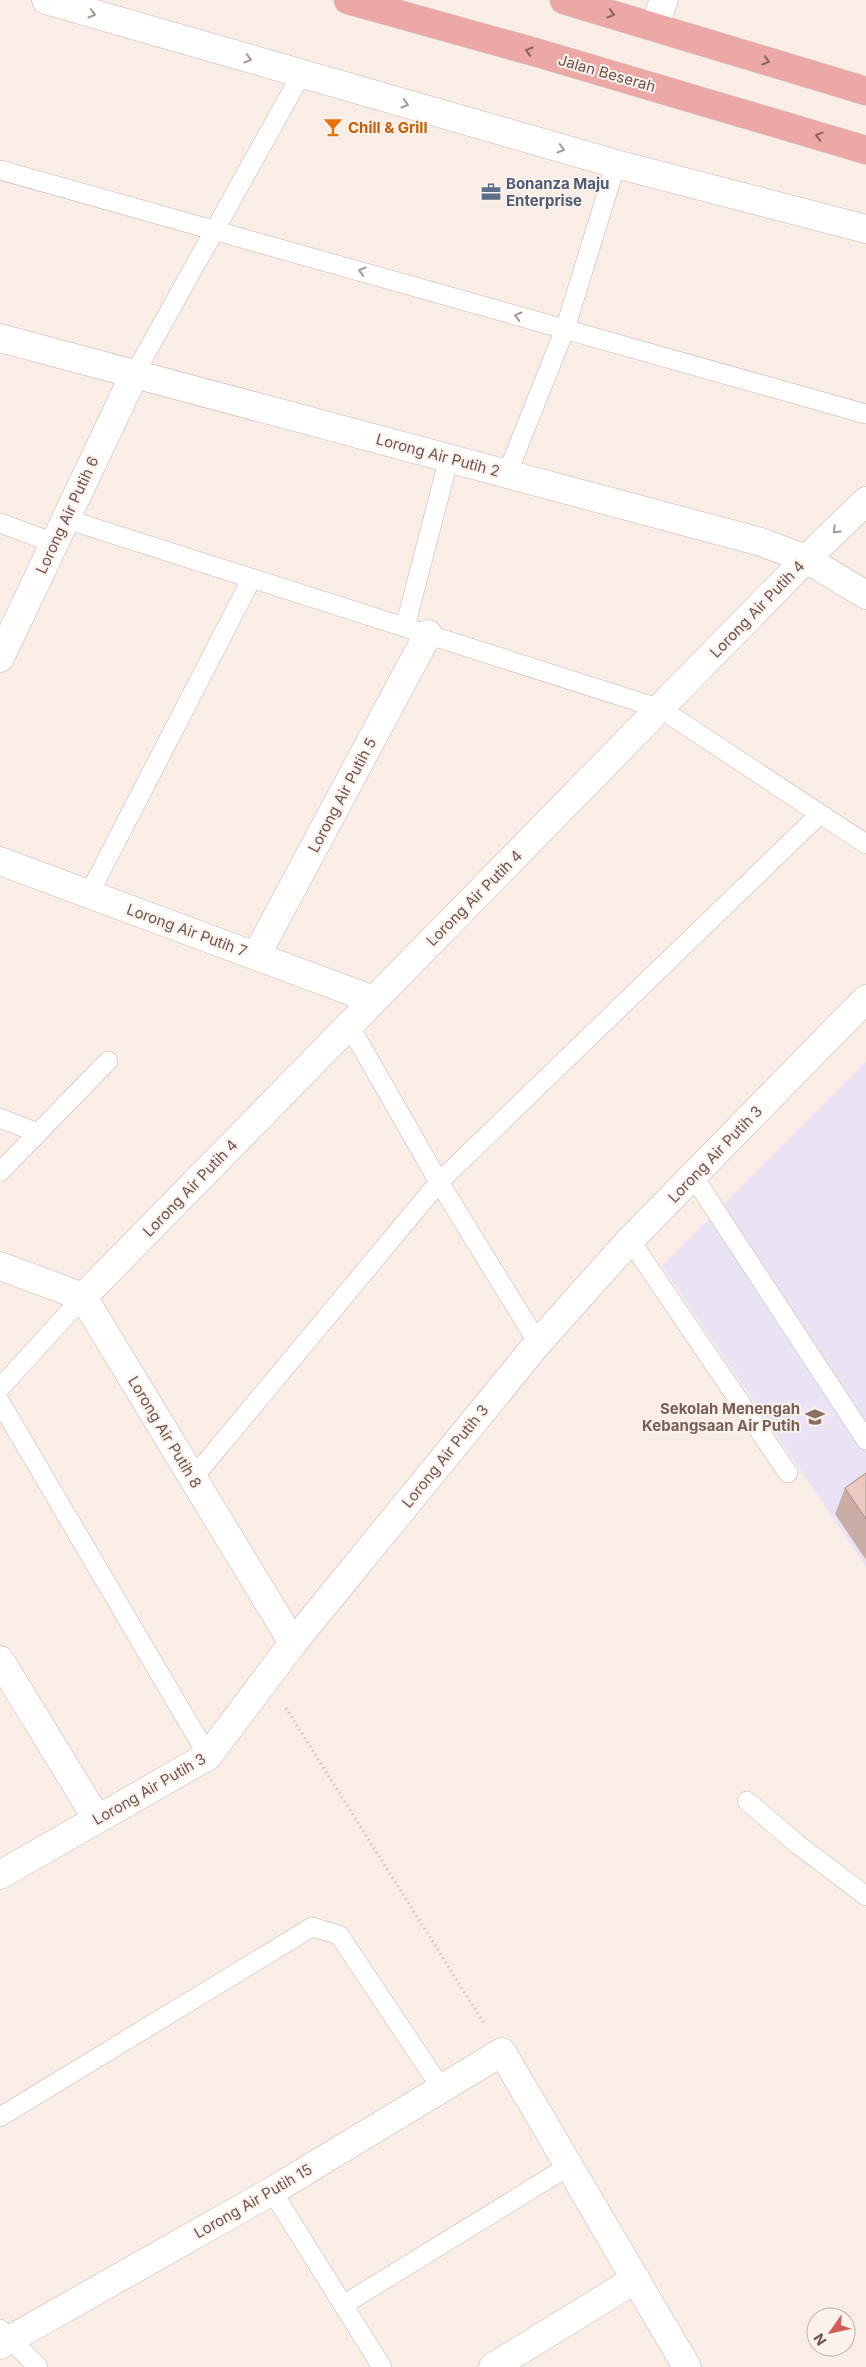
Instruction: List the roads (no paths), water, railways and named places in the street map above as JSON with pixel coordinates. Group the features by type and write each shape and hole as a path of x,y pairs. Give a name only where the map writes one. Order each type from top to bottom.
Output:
{"highway":[{"name":"Jalan Beserah","path":"348,0 866,150"},
{"path":"564,0 866,91"}],"street":[{"path":"46,0 301,75 616,164 866,229"},
{"path":"654,28 664,0"},
{"name":"Lorong Air Putih 2","path":"0,338 760,542 806,559 866,595"},
{"name":"Lorong Air Putih 6","path":"0,658 135,373"},
{"name":"Lorong Air Putih 4","path":"83,1297 806,559 866,501"},
{"name":"Lorong Air Putih 5","path":"256,956 416,630"},
{"name":"Lorong Air Putih 7","path":"0,861 374,1000"},
{"name":"Lorong Air Putih 3","path":"0,1875 208,1756 293,1643 538,1343 630,1240 866,999"},
{"path":"0,1266 83,1297"},
{"name":"Lorong Air Putih 8","path":"83,1297 293,1643"},
{"path":"0,1660 97,1819"},
{"name":"Lorong Air Putih 15","path":"3,2338 272,2191 502,2052 569,2166"},
{"path":"569,2166 687,2367"},
{"path":"493,2367 636,2279"}],"lane":[{"path":"135,373 301,75"},
{"path":"507,474 565,329 616,164"},
{"path":"0,170 866,414"},
{"path":"416,630 449,458"},
{"path":"0,523 60,531 252,578 660,709 866,844"},
{"path":"89,894 252,578"},
{"path":"193,1478 439,1182 820,814"},
{"path":"349,1026 439,1182 538,1343"},
{"path":"0,1172 108,1061"},
{"path":"0,1118 38,1133"},
{"path":"693,1176 866,1440"},
{"path":"630,1240 788,1474"},
{"path":"0,1388 83,1297"},
{"path":"0,1402 208,1756"},
{"path":"747,1801 797,1844 866,1896"},
{"path":"0,2117 312,1927 339,1935 441,2088"},
{"path":"344,2305 569,2166"},
{"path":"272,2191 382,2367"},
{"path":"3,2338 38,2367"}],"place":[{"name":"Chill & Grill","path":"333,127"},
{"name":"Bonanza Maju Enterprise","path":"491,192"},
{"name":"Sekolah Menengah Kebangsaan Air Putih","path":"815,1417"}]}
